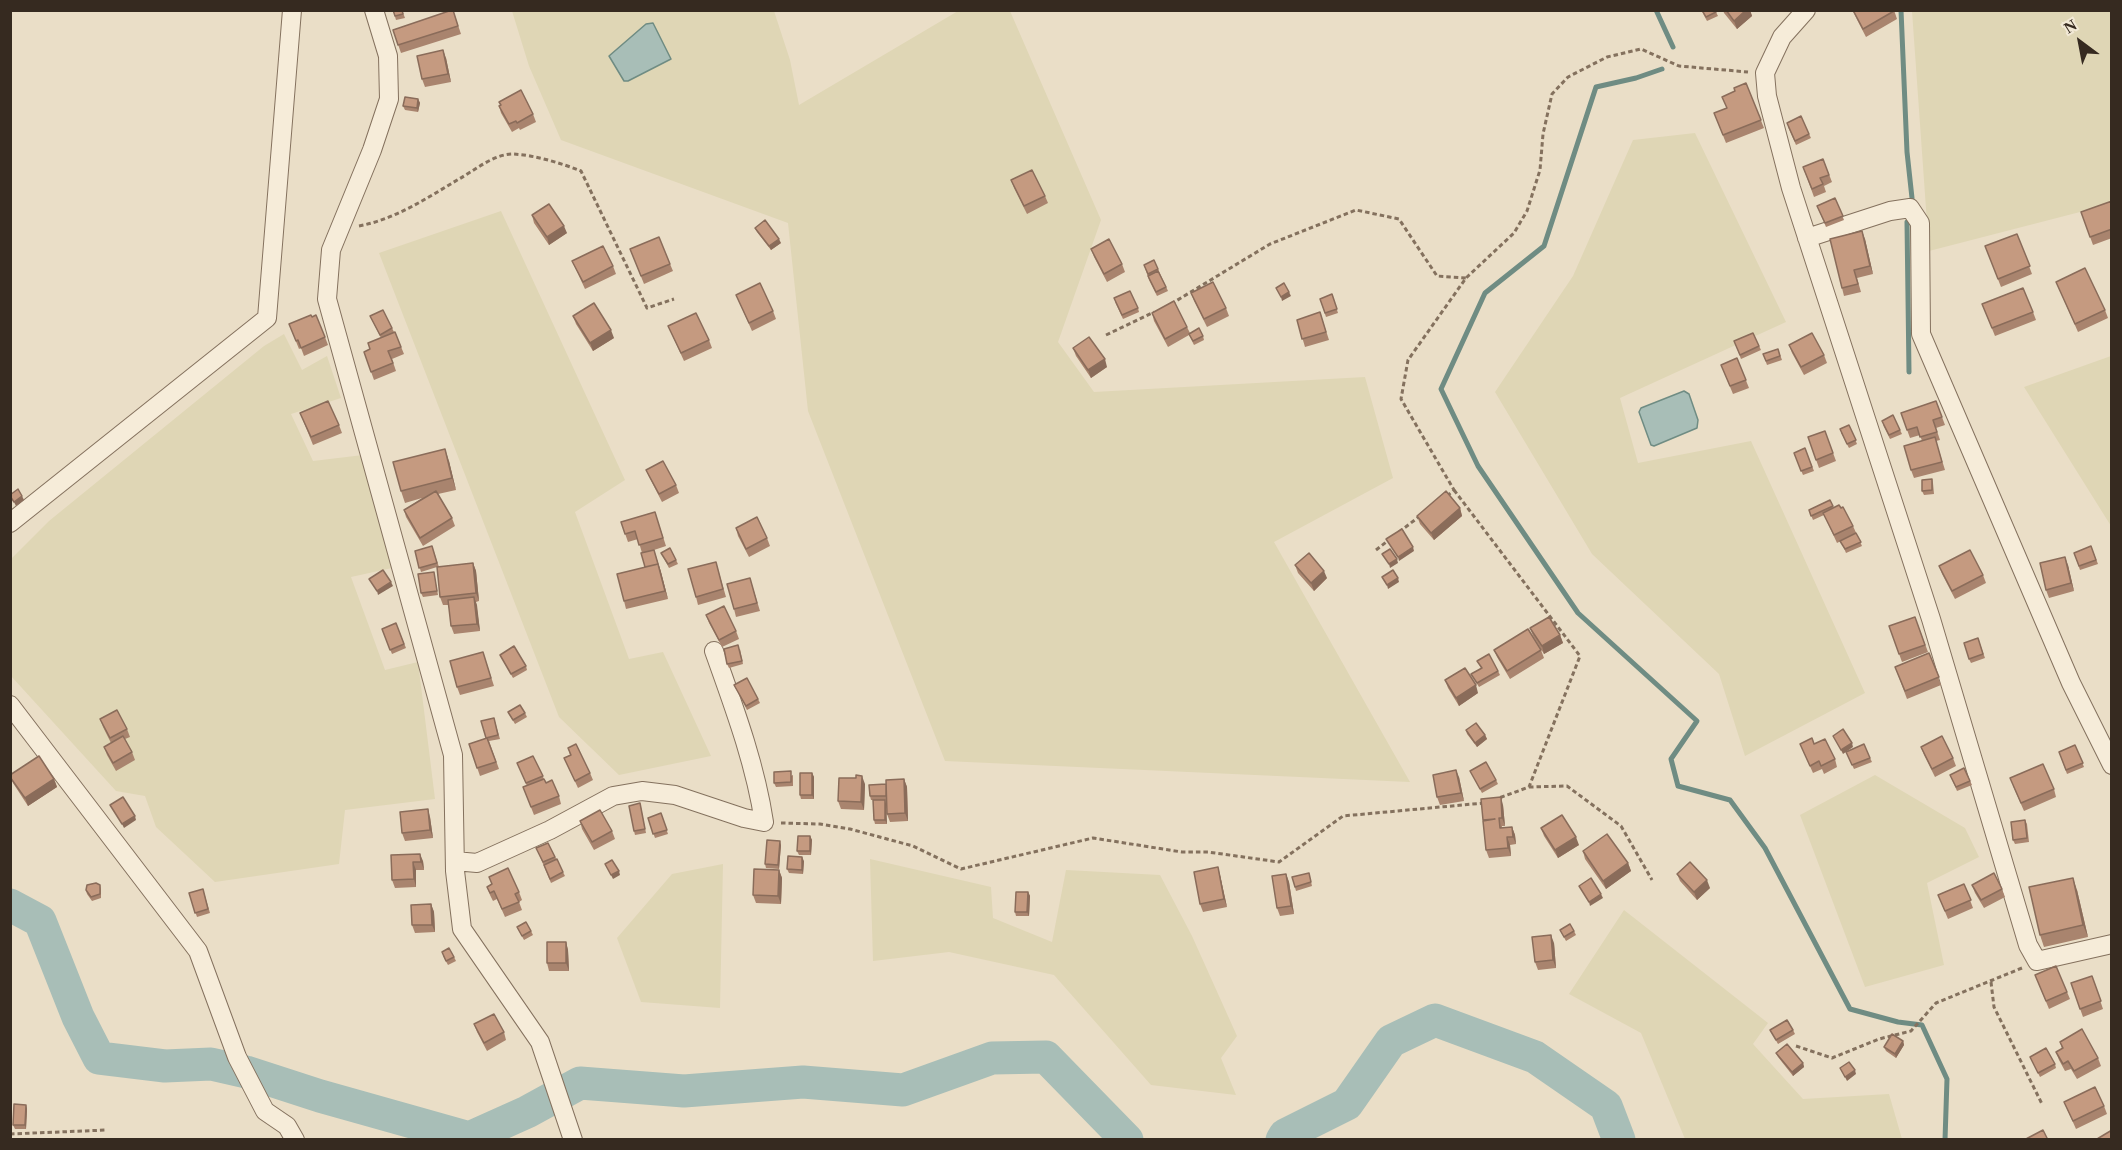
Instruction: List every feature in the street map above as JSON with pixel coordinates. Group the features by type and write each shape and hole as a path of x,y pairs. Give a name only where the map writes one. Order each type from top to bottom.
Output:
{"street":[{"path":"10,523 267,318 292,10"},
{"path":"374,10 388,56 389,99 372,150 332,250 327,299 453,755 455,861 462,929 540,1042 573,1140"},
{"path":"1806,10 1782,37 1765,73 1767,96 1791,188 1931,619 2028,945 2037,961 2112,944"},
{"path":"1807,238 1890,211 1910,208 1920,223 1921,334 2071,683 2112,765"},
{"path":"455,861 477,863 550,830 613,796 642,791 675,795 744,818 764,822 760,794 745,739 714,651"},
{"path":"10,705 198,951 237,1057 265,1111 287,1126 295,1140"}],"path":[{"path":"1529,787 1580,656 1454,490 1401,399 1408,360 1466,278 1514,233 1527,211 1540,170 1543,134 1552,94 1568,77 1607,57 1641,49 1679,66 1765,73"},
{"path":"340,229 381,222 419,203 494,159 512,154 561,163 581,171 647,308 674,298"},
{"path":"1169,305 1270,244 1356,210 1399,219 1437,276 1466,278"},
{"path":"1106,335 1158,310"},
{"path":"1446,497 1454,490"},
{"path":"1376,550 1428,510"},
{"path":"764,822 820,824 850,829 913,846 961,869 1093,838 1182,852 1208,852 1279,862 1343,816 1480,805 1529,787 1568,786 1621,826 1652,880"},
{"path":"1796,1046 1832,1058 1879,1039 1911,1031 1936,1003 2037,961"},
{"path":"1991,982 1994,1007 2042,1104"},
{"path":"10,1134 106,1130"}],"shaded area":[{"path":"512,11 774,11 790,60 799,105 958,11 1010,11 1101,220 1058,342 1094,392 1365,377 1393,478 1274,542 1410,782 945,761 808,411 788,223 561,140 529,66"},
{"path":"1912,11 2111,11 2111,204 1929,251"},
{"path":"1695,133 1786,322 1620,398 1638,463 1751,441 1865,693 1745,756 1719,674 1592,554 1495,392 1573,276 1633,140"},
{"path":"501,211 625,480 575,512 629,659 663,652 711,756 619,775 559,717 379,253"},
{"path":"284,334 302,370 327,356 341,398 291,414 313,461 363,455 392,568 351,577 385,670 418,662 435,799 345,810 339,864 215,882 156,827 145,796 116,791 11,676 10,560 49,521 264,346"},
{"path":"2112,356 2111,526 2024,387"},
{"path":"1875,775 1965,828 1979,857 1927,883 1944,965 1865,987 1800,815"},
{"path":"870,859 991,887 993,918 1052,942 1066,870 1160,875 1192,936 1237,1036 1221,1058 1236,1095 1151,1085 1054,975 949,952 873,961"},
{"path":"723,864 720,1008 641,1002 617,938 672,874"},
{"path":"1624,910 1768,1023 1753,1044 1803,1099 1889,1094 1902,1139 1685,1139 1641,1033 1569,994"}],"water":[{"path":"653,23 671,59 624,81 609,56 646,24"},
{"path":"1684,391 1689,394 1698,420 1697,428 1654,446 1651,445 1639,412 1641,408"}],"building":[{"path":"393,10 402,10 403,14 395,16"},
{"path":"453,10 458,26 398,45 393,30"},
{"path":"1702,10 1715,10 1716,12 1706,17"},
{"path":"1726,10 1746,10 1734,21"},
{"path":"1853,10 1894,10 1894,11 1863,29"},
{"path":"443,50 448,74 422,79 417,56"},
{"path":"1746,83 1761,120 1723,135 1714,113 1727,108 1722,97"},
{"path":"521,90 533,114 517,123 516,121 509,124 499,102"},
{"path":"405,97 418,99 417,108 403,106"},
{"path":"1801,116 1809,134 1795,141 1787,123"},
{"path":"1823,159 1829,175 1820,178 1823,184 1812,189 1803,167"},
{"path":"1032,170 1045,196 1024,206 1011,180"},
{"path":"1835,198 1843,216 1825,223 1817,206"},
{"path":"2112,201 2112,229 2090,237 2081,212"},
{"path":"549,204 564,226 547,237 532,215"},
{"path":"765,220 779,239 769,246 755,228"},
{"path":"1862,231 1870,266 1854,270 1858,284 1842,288 1830,239"},
{"path":"2017,234 2030,266 1998,279 1985,246"},
{"path":"659,237 670,264 641,276 630,249"},
{"path":"1109,239 1122,264 1104,274 1091,249"},
{"path":"603,246 613,266 583,282 572,261"},
{"path":"1154,260 1158,269 1148,274 1144,265"},
{"path":"2085,268 2105,310 2075,324 2056,282"},
{"path":"1158,271 1166,287 1156,292 1148,276"},
{"path":"1213,282 1226,308 1204,319 1191,293"},
{"path":"760,283 773,311 749,323 736,295"},
{"path":"1284,283 1289,292 1281,297 1276,288"},
{"path":"2023,288 2033,312 1992,328 1982,304"},
{"path":"1130,291 1138,308 1122,315 1114,298"},
{"path":"1332,294 1337,309 1325,313 1320,299"},
{"path":"1174,301 1187,327 1165,339 1152,313"},
{"path":"594,303 611,330 590,343 573,316"},
{"path":"383,310 392,328 380,335 370,316"},
{"path":"1320,312 1326,332 1302,339 1297,320"},
{"path":"696,313 709,340 681,353 668,326"},
{"path":"311,315 312,317 316,315 325,337 301,348 289,324"},
{"path":"1199,328 1203,336 1193,341 1189,334"},
{"path":"395,332 401,347 388,351 393,363 371,372 364,352 370,349 368,343"},
{"path":"1753,333 1759,346 1740,355 1734,341"},
{"path":"1812,333 1824,355 1801,367 1789,345"},
{"path":"1089,337 1105,359 1088,370 1073,348"},
{"path":"1778,349 1780,356 1766,361 1763,354"},
{"path":"1737,358 1746,380 1730,386 1721,365"},
{"path":"328,401 339,425 311,437 300,413"},
{"path":"1936,401 1942,417 1933,420 1937,432 1920,437 1917,427 1907,430 1901,413"},
{"path":"1893,415 1900,430 1889,435 1882,421"},
{"path":"1849,425 1856,440 1847,444 1840,429"},
{"path":"1825,431 1833,453 1816,460 1808,437"},
{"path":"1935,437 1942,462 1911,470 1904,446"},
{"path":"1805,448 1812,467 1801,471 1794,453"},
{"path":"445,449 452,478 401,491 393,462"},
{"path":"663,461 676,485 659,494 646,470"},
{"path":"1932,479 1932,490 1922,491 1922,480"},
{"path":"18,489 22,496 14,502 10,495"},
{"path":"436,491 452,518 420,538 404,510"},
{"path":"1446,491 1460,508 1431,533 1417,516"},
{"path":"1830,500 1833,506 1811,516 1809,510"},
{"path":"1839,505 1843,507 1853,526 1834,535 1823,513"},
{"path":"655,512 663,538 639,545 635,531 625,534 621,522"},
{"path":"757,517 767,538 746,549 736,528"},
{"path":"1402,529 1413,547 1398,557 1386,539"},
{"path":"1856,533 1861,542 1845,549 1840,541"},
{"path":"432,546 437,563 419,568 415,551"},
{"path":"2091,546 2096,560 2079,566 2074,553"},
{"path":"670,548 676,560 668,564 661,553"},
{"path":"1390,549 1397,559 1389,564 1382,554"},
{"path":"654,550 658,564 645,567 641,553"},
{"path":"1970,550 1983,575 1952,591 1939,566"},
{"path":"1309,553 1324,571 1311,583 1295,565"},
{"path":"2065,557 2071,583 2046,590 2040,563"},
{"path":"716,562 723,589 696,597 688,569"},
{"path":"473,563 476,593 440,597 437,567"},
{"path":"658,564 665,591 624,601 617,574"},
{"path":"383,570 391,582 377,591 369,579"},
{"path":"1393,570 1398,578 1387,585 1382,577"},
{"path":"434,572 437,591 421,593 418,574"},
{"path":"750,578 757,603 734,609 727,584"},
{"path":"474,597 477,624 451,626 448,600"},
{"path":"724,606 736,631 719,640 706,615"},
{"path":"1549,617 1560,635 1542,646 1530,628"},
{"path":"1915,617 1925,645 1899,654 1889,626"},
{"path":"396,623 404,644 390,650 382,629"},
{"path":"1528,629 1541,650 1507,671 1494,650"},
{"path":"1978,638 1983,654 1969,659 1964,643"},
{"path":"738,645 742,661 727,664 724,649"},
{"path":"514,646 526,666 511,674 500,655"},
{"path":"483,652 491,678 457,687 450,661"},
{"path":"1929,653 1939,677 1905,691 1895,667"},
{"path":"1489,654 1498,671 1477,683 1471,674 1482,668 1477,661"},
{"path":"1465,668 1476,685 1456,698 1445,680"},
{"path":"747,678 758,699 746,706 734,685"},
{"path":"520,705 525,713 513,720 508,712"},
{"path":"117,710 127,729 110,738 100,719"},
{"path":"494,718 498,735 486,738 481,721"},
{"path":"1476,723 1485,735 1475,743 1466,730"},
{"path":"1843,729 1852,743 1841,750 1833,736"},
{"path":"123,736 132,752 113,763 104,747"},
{"path":"1942,736 1953,758 1932,769 1921,747"},
{"path":"487,738 496,762 477,768 469,744"},
{"path":"1812,738 1814,744 1825,739 1835,759 1821,766 1819,761 1810,766 1800,744"},
{"path":"576,744 590,773 575,781 564,758 571,755 568,748"},
{"path":"1864,744 1870,758 1852,765 1846,752"},
{"path":"2075,745 2083,763 2066,770 2059,752"},
{"path":"39,756 54,779 25,798 10,775"},
{"path":"533,756 543,776 526,783 517,763"},
{"path":"1486,762 1496,780 1480,789 1470,771"},
{"path":"2043,764 2054,789 2021,803 2010,778"},
{"path":"1964,768 1970,781 1956,787 1950,775"},
{"path":"1456,770 1461,793 1437,797 1433,775"},
{"path":"791,771 791,782 774,783 774,772"},
{"path":"800,773 812,773 812,795 800,795"},
{"path":"856,775 862,776 861,802 838,801 839,778 856,778"},
{"path":"544,779 546,783 552,780 559,796 531,807 523,787"},
{"path":"904,779 905,813 887,814 886,780"},
{"path":"886,784 886,796 870,796 869,785"},
{"path":"123,797 135,816 122,824 110,805"},
{"path":"1501,797 1500,828 1512,827 1513,837 1507,837 1508,848 1486,850 1483,821 1495,819 1483,820 1481,799"},
{"path":"873,800 885,800 885,820 874,820"},
{"path":"640,803 645,829 634,831 629,806"},
{"path":"428,809 430,830 402,833 400,812"},
{"path":"600,810 612,831 592,842 580,821"},
{"path":"661,813 667,830 653,834 648,818"},
{"path":"1562,815 1576,837 1555,850 1541,828"},
{"path":"2025,820 2027,838 2013,840 2011,822"},
{"path":"1607,834 1628,863 1603,881 1583,851"},
{"path":"798,836 810,836 810,851 797,851"},
{"path":"767,840 780,841 778,865 765,864"},
{"path":"548,843 555,857 543,862 536,848"},
{"path":"420,854 421,862 413,862 414,879 392,880 391,855"},
{"path":"788,856 802,857 802,870 787,869"},
{"path":"557,859 563,872 550,879 544,865"},
{"path":"612,860 619,871 611,875 605,864"},
{"path":"1690,862 1707,880 1694,892 1677,874"},
{"path":"1218,867 1224,899 1200,904 1194,872"},
{"path":"508,868 519,892 515,894 519,902 502,909 494,891 490,893 487,887 492,884 489,877"},
{"path":"754,869 779,870 778,896 753,895"},
{"path":"1309,873 1311,882 1295,887 1292,877"},
{"path":"1994,873 2002,889 1981,900 1972,885"},
{"path":"1286,874 1291,906 1277,908 1272,876"},
{"path":"1591,878 1601,894 1589,902 1579,886"},
{"path":"2073,878 2083,925 2040,935 2029,887"},
{"path":"96,883 100,885 100,894 91,897 86,890 87,885"},
{"path":"1964,884 1971,900 1945,911 1938,895"},
{"path":"203,889 208,909 195,913 189,893"},
{"path":"1016,892 1028,892 1027,912 1015,912"},
{"path":"431,904 432,925 412,925 411,905"},
{"path":"526,922 531,931 522,936 517,927"},
{"path":"1570,924 1574,931 1564,937 1560,930"},
{"path":"1551,935 1553,960 1535,962 1532,937"},
{"path":"547,942 566,942 566,963 547,963"},
{"path":"449,948 454,957 446,961 442,952"},
{"path":"2056,966 2067,992 2046,1001 2035,975"},
{"path":"2092,976 2101,1001 2080,1009 2071,983"},
{"path":"494,1014 504,1032 484,1043 474,1024"},
{"path":"1787,1020 1793,1030 1776,1040 1770,1030"},
{"path":"2082,1029 2098,1058 2074,1071 2068,1061 2063,1064 2056,1052 2063,1048 2060,1042"},
{"path":"1892,1034 1903,1041 1895,1054 1884,1047"},
{"path":"1787,1044 1803,1063 1792,1072 1776,1053"},
{"path":"2046,1048 2055,1064 2038,1073 2030,1057"},
{"path":"1849,1062 1855,1070 1845,1077 1840,1068"},
{"path":"2095,1087 2104,1106 2073,1121 2064,1102"},
{"path":"14,1104 26,1105 25,1125 13,1125"},
{"path":"2043,1130 2048,1140 2024,1140"},
{"path":"2112,1130 2112,1140 2097,1140 2097,1139"}],"waterway":[{"path":"1656,10 1673,47"},
{"path":"1901,10 1907,152 1912,198"},
{"path":"1662,69 1636,78 1596,87 1544,246 1485,293 1441,389 1478,466 1578,613 1697,721 1671,759 1678,786 1730,800 1765,848 1850,1009 1898,1022 1922,1025 1947,1079 1945,1140"},
{"path":"1907,222 1909,372"},
{"path":"10,905 40,921 78,1017 99,1058 165,1066 211,1064 246,1072 320,1096 469,1138 527,1112 580,1083 684,1091 803,1082 903,1090 992,1058 1046,1057 1127,1140"},
{"path":"1282,1140 1285,1135 1347,1104 1391,1041 1435,1020 1535,1057 1606,1106 1619,1140"}]}
